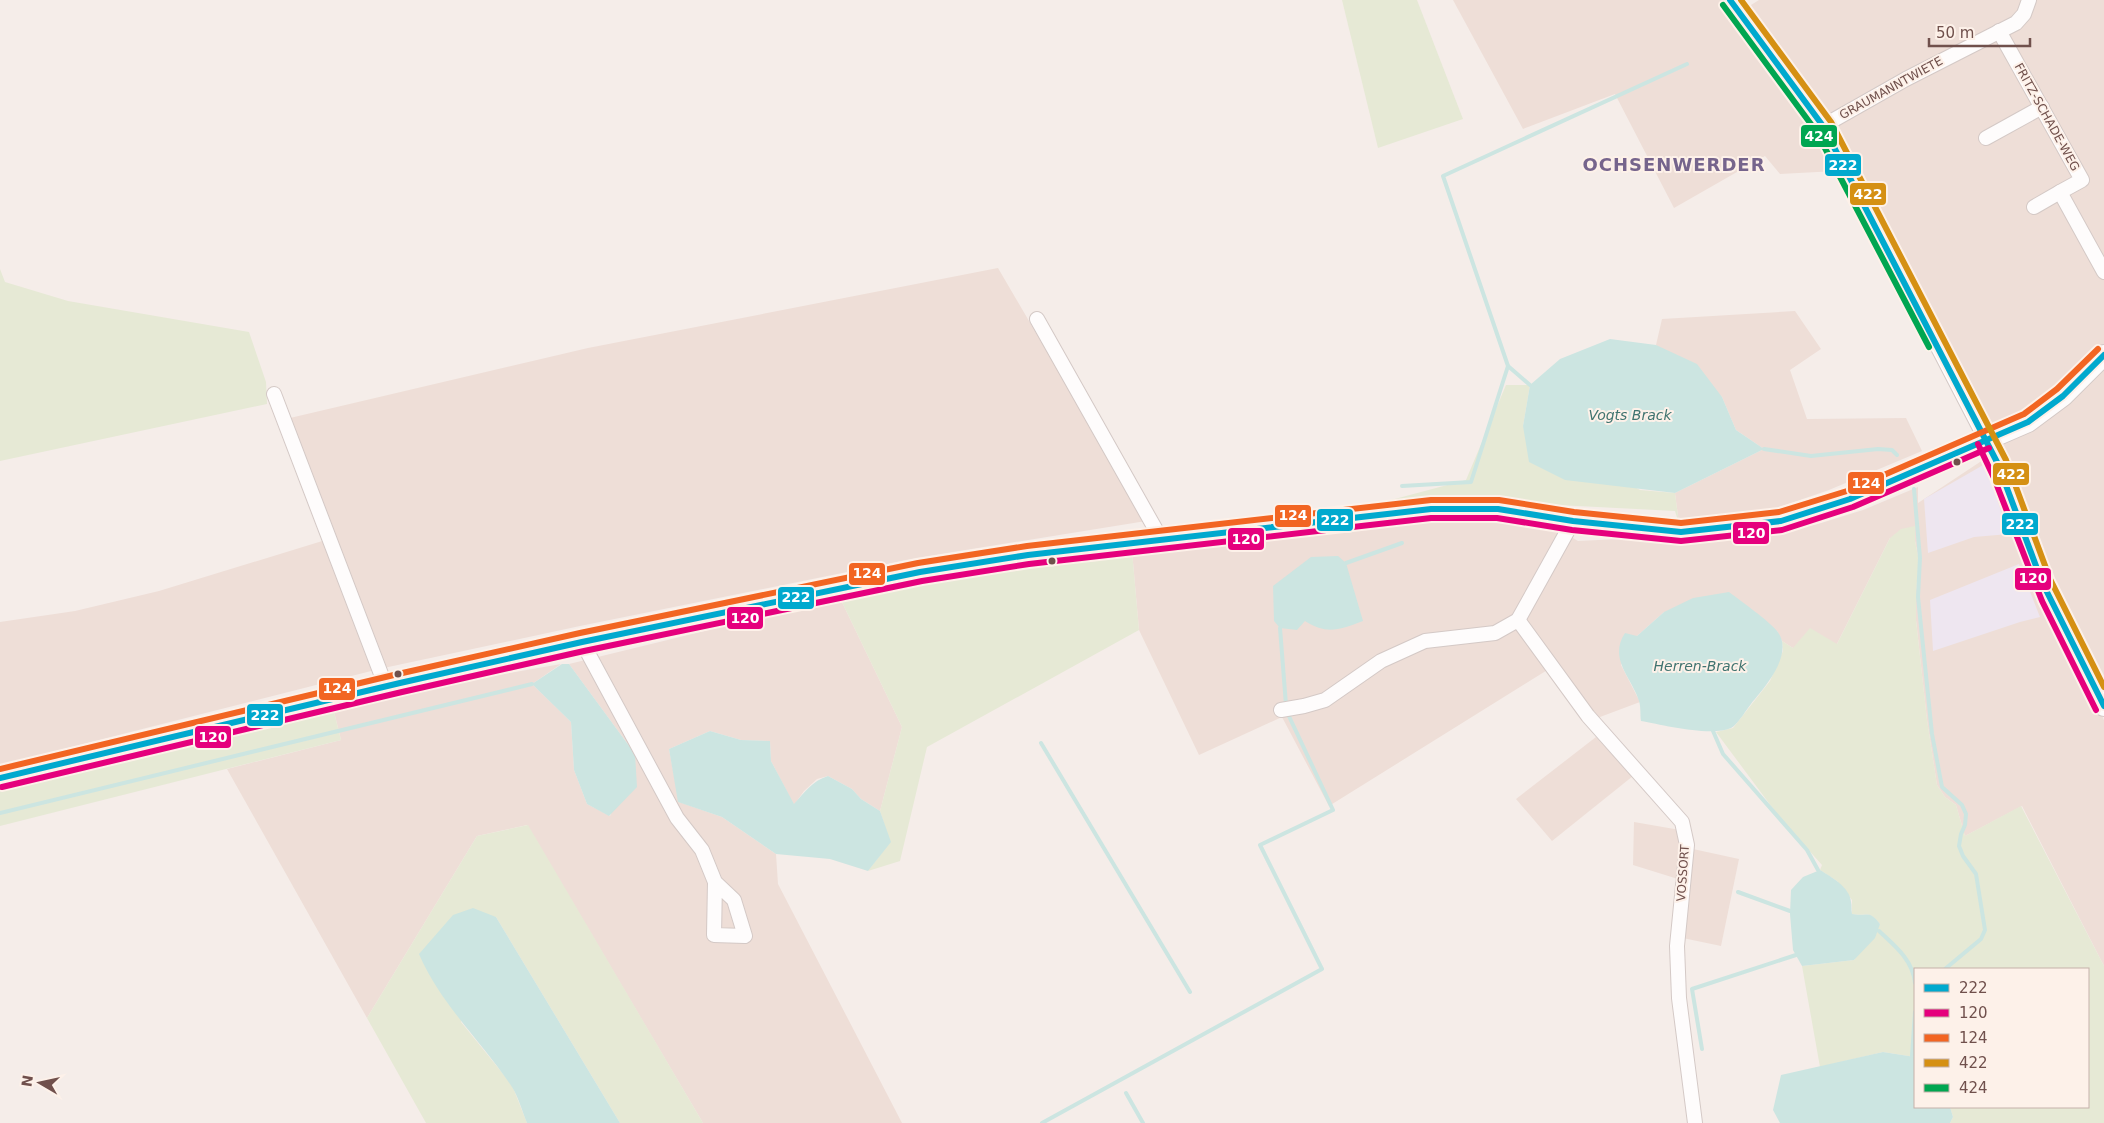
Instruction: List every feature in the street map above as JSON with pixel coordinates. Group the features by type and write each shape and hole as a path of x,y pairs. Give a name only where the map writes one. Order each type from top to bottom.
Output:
{"street":[{"path":"1730,0 1792,86 1824,126 1998,464 2042,582 2104,706"},
{"name":"GRAUMANNTWIETE","path":"1824,126 1899,82 2021,18 2029,0"},
{"name":"FRITZ-SCHADE-WEG","path":"1999,31 2082,180 2034,208"},
{"path":"1986,138 2042,107"},
{"path":"2060,192 2104,272"},
{"path":"1037,319 1161,539"},
{"path":"0,778 582,642 920,572 1028,555 1431,509 1498,509 1573,520 1681,532 1780,521 1850,499 2028,422 2064,396 2104,355"},
{"path":"274,394 386,687"},
{"path":"1280,710 1326,700 1381,661 1425,641 1495,633 1518,620 1573,520"},
{"name":"VOSSORT","path":"1518,620 1588,716 1682,822 1687,845 1677,946 1679,998 1695,1123"},
{"path":"582,642 677,818 702,850 715,882"}],"shaded area":[{"path":"1453,0 1724,0 1818,127 1836,171 1780,174 1765,156 1674,208 1615,94 1523,129"},
{"path":"1759,0 2104,0 2104,679 2080,636 1988,430 1833,128 1743,10"},
{"path":"998,268 1146,521 916,558 580,626 379,669 0,765 0,622 75,611 159,591 332,538 290,418 588,348"},
{"path":"1795,311 1821,349 1790,370 1807,419 1906,418 1922,451 1829,490 1750,517 1679,524 1675,493 1764,449 1736,430 1722,397 1656,345 1662,319"},
{"path":"1986,458 2104,720 2104,966 2022,806 1965,836 1956,805 1945,797 1937,785 1927,720 1916,620 1919,561 1915,541 1890,538 1837,644 1793,648 1782,641 1777,631 1664,612 1637,636 1621,665 1640,702 1592,720 1549,669 1329,806 1282,717 1199,755 1139,630 1132,551 1400,519 1424,520 1481,517 1558,529 1578,541 1763,532 1764,535 1818,524 1863,510 1918,487 1918,503"},
{"path":"1985,464 2009,534 1974,537 1928,553 1924,499"},
{"path":"2019,564 2040,617 1933,651 1930,600"},
{"path":"840,598 902,727 880,811 861,799 852,789 828,776 817,779 804,791 794,805 771,761 770,741 741,740 710,731 669,749 679,802 722,817 776,854 778,884 902,1123 703,1123 527,825 477,836 367,1018 227,769 341,740 332,704 561,664 532,684 571,722 574,770 587,804 610,816 635,754 569,664"},
{"path":"1596,737 1633,776 1552,841 1516,799"},
{"path":"1634,822 1680,830 1693,849 1739,859 1721,946 1678,937 1678,879 1633,865"}],"green space":[{"path":"1342,0 1417,0 1463,119 1378,148"},
{"path":"0,269 5,282 68,301 249,332 266,382 267,404 0,461"},
{"path":"1506,385 1530,385 1523,426 1640,490 1675,493 1679,524 1675,511 1483,501 1391,500 1466,480"},
{"path":"1915,526 1915,541 1919,561 1916,620 1927,720 1937,785 1945,797 1956,805 1965,836 2021,806 2104,966 2104,1123 1950,1123 1953,1117 1950,1108 2089,1108 2089,968 1914,968 1914,1057 1883,1052 1820,1067 1802,966 1854,960 1880,924 1870,915 1852,914 1852,900 1837,881 1820,870 1822,865 1780,818 1716,732 1733,728 1770,681 1783,651 1782,641 1793,648 1810,628 1837,644 1890,538 1901,529"},
{"path":"1132,551 1139,630 927,747 900,861 868,871 890,842 880,811 902,727 840,598"},
{"path":"332,704 341,740 0,826 0,786"},
{"path":"528,825 703,1123 620,1123 496,917 461,1022 512,1085 527,1123 426,1123 367,1018 477,836"}],"water":[{"name":"Vogts Brack","path":"1610,339 1656,345 1697,364 1722,397 1736,430 1764,449 1675,493 1565,480 1529,462 1523,426 1530,385 1560,359"},
{"path":"1338,556 1346,563 1363,621 1333,630 1320,628 1305,621 1297,630 1280,628 1274,621 1273,586 1311,557"},
{"name":"Herren-Brack","path":"1729,592 1768,622 1777,631 1781,639 1783,648 1781,658 1766,685 1731,728 1700,731 1641,721 1639,701 1620,660 1620,642 1625,633 1637,636 1664,612 1693,598"},
{"path":"562,664 569,664 635,754 637,787 609,816 587,804 574,770 571,722 532,684"},
{"path":"710,731 741,740 770,741 771,761 794,804 813,784 828,776 852,789 861,799 880,811 891,842 868,871 830,859 776,854 722,817 678,802 669,749"},
{"path":"1820,870 1844,887 1850,897 1852,914 1868,914 1880,924 1875,938 1854,960 1802,966 1793,950 1790,914 1791,890 1803,877"},
{"path":"473,908 496,917 620,1123 527,1123 513,1088 449,1005 419,954 453,915"},
{"path":"1883,1052 1914,1057 1914,1108 1950,1108 1953,1117 1950,1123 1780,1123 1773,1110 1781,1075"}],"waterway":[{"path":"1508,366 1443,176 1687,64"},
{"path":"1402,486 1471,482 1508,366 1530,385"},
{"path":"1764,449 1811,456 1878,449 1892,450 1897,455"},
{"path":"1914,489 1920,558 1918,597 1932,734 1942,787 1962,805 1966,814 1959,846 1963,856 1976,874 1985,930 1981,939 1946,968"},
{"path":"1346,563 1402,543"},
{"path":"1280,628 1286,705"},
{"path":"0,813 532,684"},
{"path":"1042,1123 1322,969 1260,845 1333,810 1287,712"},
{"path":"1713,731 1723,754 1807,850 1818,870"},
{"path":"1041,743 1190,992"},
{"path":"1738,892 1790,911"},
{"path":"1879,931 1907,960 1914,975"},
{"path":"1702,1049 1692,989 1796,955"},
{"path":"1912,1056 1914,1027"},
{"path":"1126,1093 1143,1123"}],"transit line":[{"name":"222","path":"1730,0 1823,126 1998,464 2042,582 2104,706"},
{"name":"422","path":"1741,0 1831,122 2006,460 2050,579 2104,687"},
{"name":"424","path":"1723,5 1816,131 1929,347"},
{"name":"124","path":"0,769 398,674 580,633 918,563 1027,546 1431,500 1499,500 1574,512 1681,523 1779,512 1847,491 2024,414 2057,389 2098,349"},
{"name":"222","path":"0,778 582,642 920,572 1028,555 1431,509 1498,509 1573,521 1681,532 1781,521 1850,499 2028,422 2063,396 2104,355"},
{"name":"120","path":"1978,444 1994,478 2042,601 2096,710"},
{"name":"120","path":"2,787 584,651 922,581 1029,564 1431,518 1497,518 1572,530 1681,541 1782,530 1853,507 1989,448"}],"district":[{"name":"OCHSENWERDER","path":"1674,165"}]}
